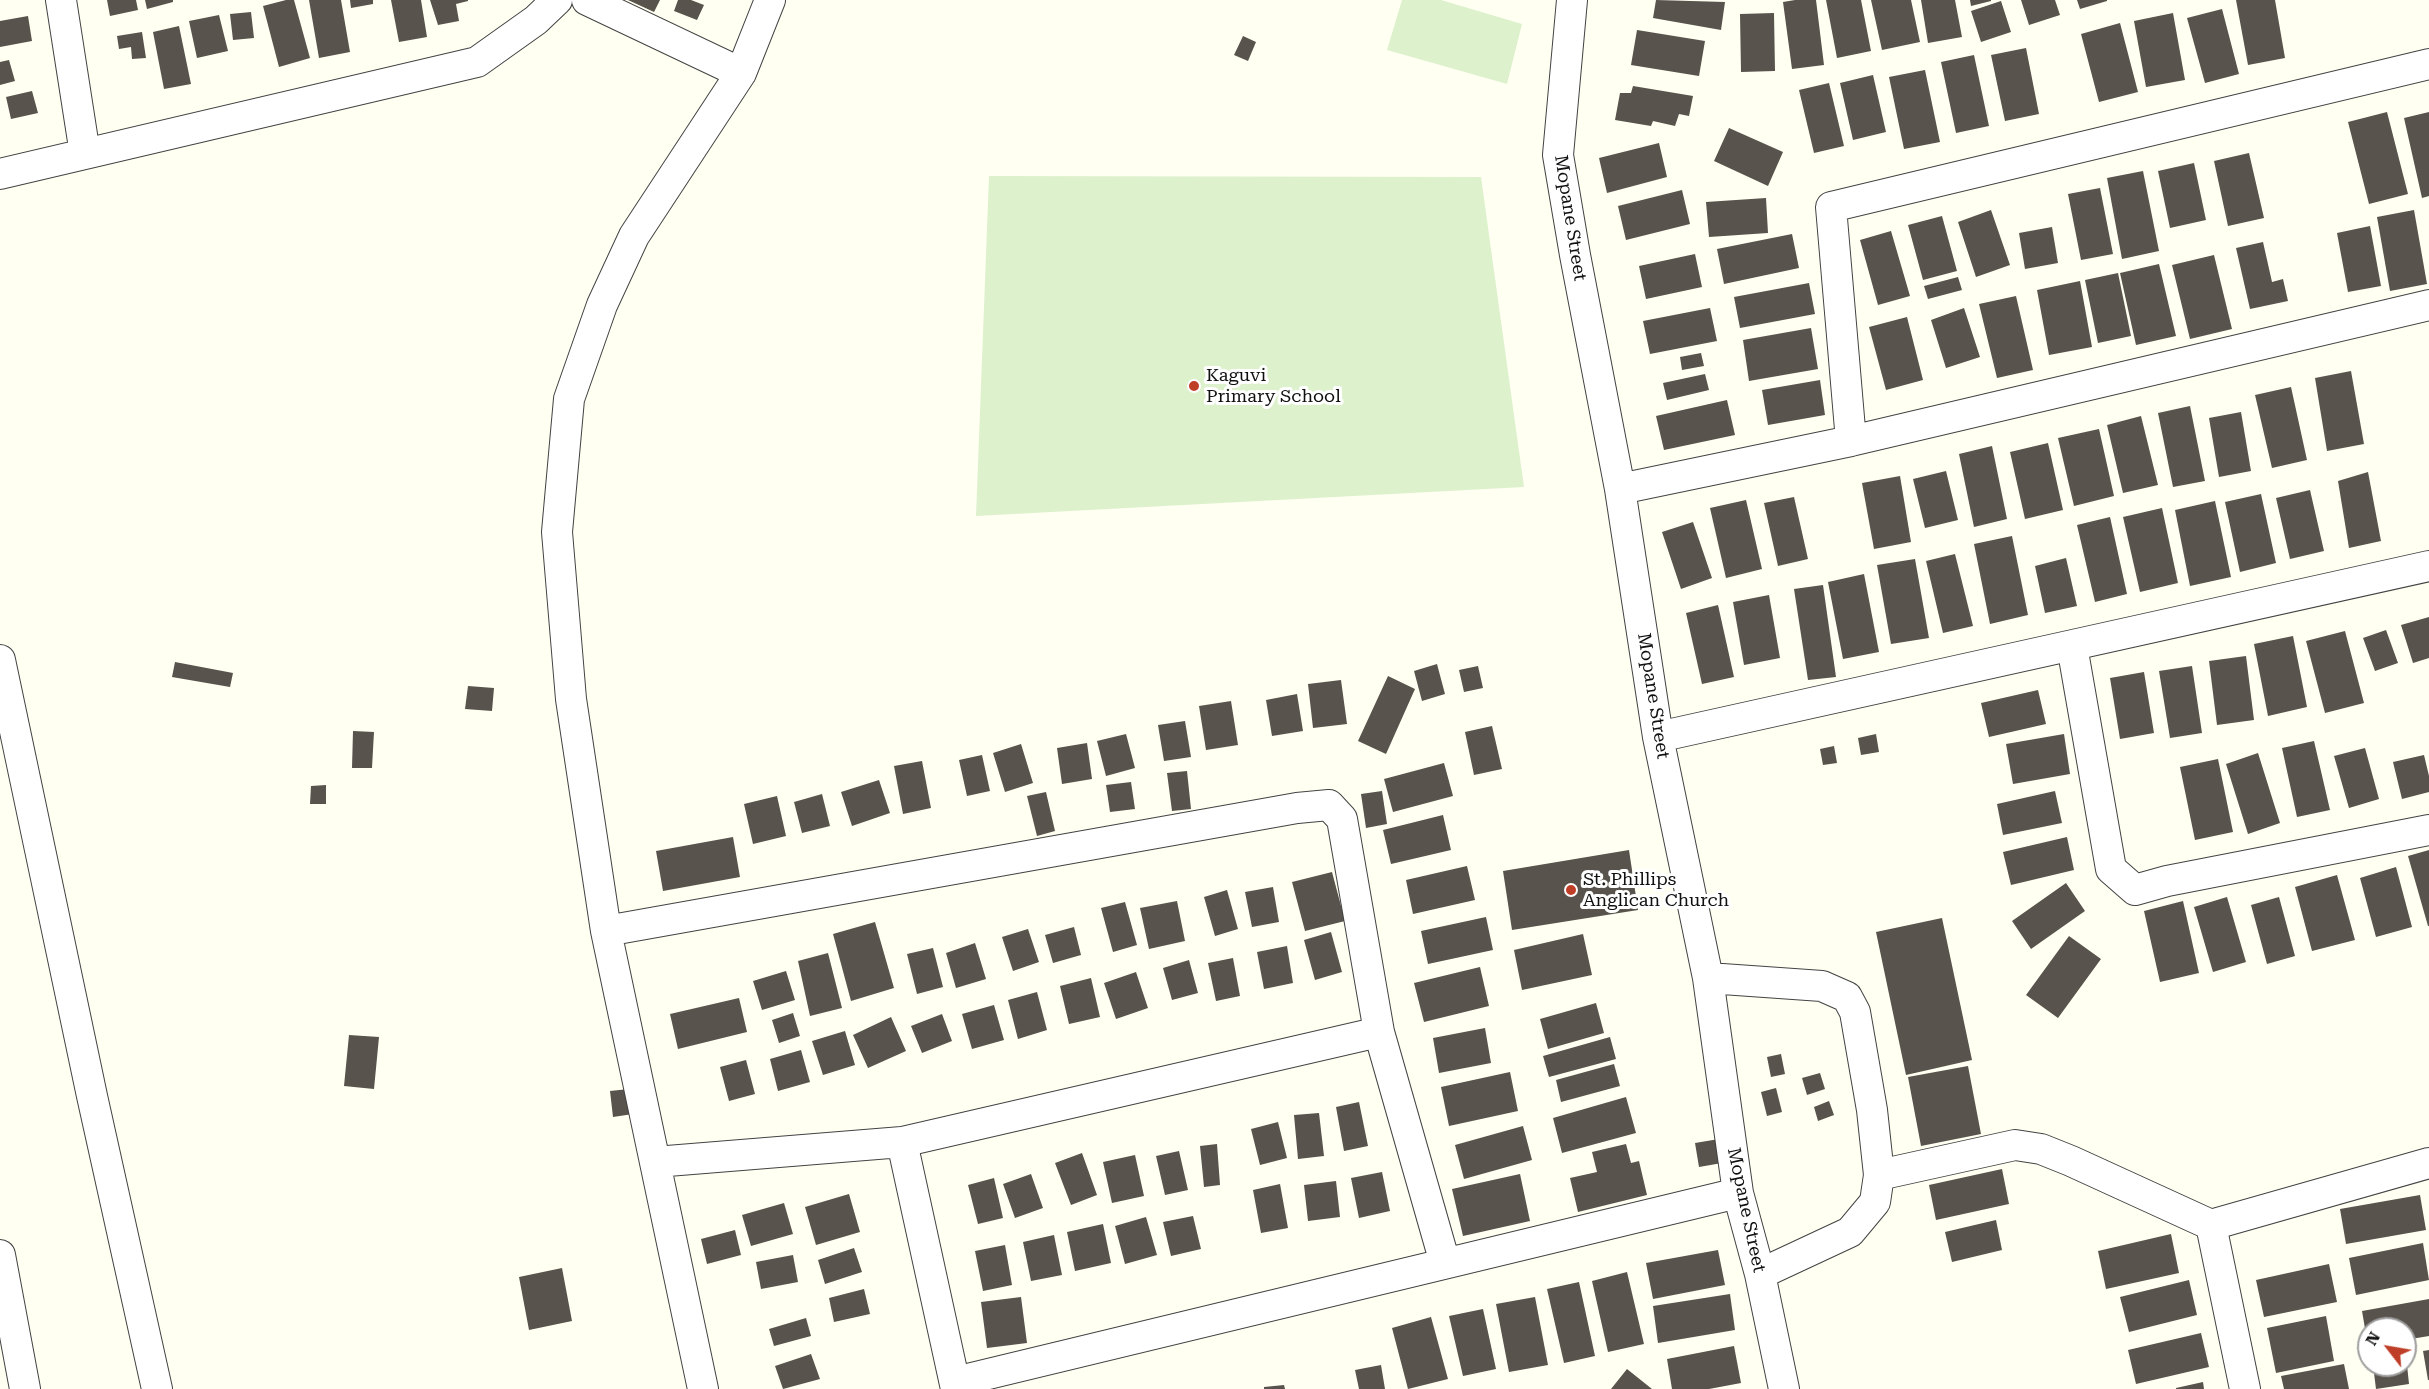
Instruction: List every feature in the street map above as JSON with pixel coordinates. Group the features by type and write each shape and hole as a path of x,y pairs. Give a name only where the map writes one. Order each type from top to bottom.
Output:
{"street":[{"path":"61,0 85,154"},
{"path":"0,174 477,62 536,20 557,0"},
{"path":"587,0 741,73"},
{"path":"703,1389 606,931 571,699 557,532 569,399 602,305 634,236 741,73 770,0"},
{"name":"Mopane Street","path":"1572,0 1558,155 1620,489 1659,737 1708,978 1738,1193 1760,1274 1784,1389"},
{"path":"1851,441 1831,207 2429,64"},
{"path":"1620,489 1851,441 2429,305"},
{"path":"1659,737 2429,566"},
{"path":"2072,646 2111,869 2134,890 2167,881 2429,830"},
{"path":"0,660 89,1084 157,1389"},
{"path":"606,931 1296,808 1329,805 1342,819 1379,1032 1444,1263"},
{"path":"1708,978 1822,986 1847,997 1855,1012 1872,1110 1879,1175 1875,1202 1850,1232 1760,1274"},
{"path":"655,1162 902,1142 1379,1032"},
{"path":"902,1142 955,1385 1444,1263 1738,1193"},
{"path":"1879,1175 2015,1145 2041,1149 2071,1161 2211,1225 2429,1163"},
{"path":"2211,1225 2245,1389"},
{"path":"0,1256 25,1389"}],"green space":[{"path":"1402,0 1441,0 1522,24 1507,84 1387,50"},
{"path":"989,176 1481,177 1524,487 976,516"}],"building":[{"path":"107,0 136,0 138,10 110,16"},
{"path":"145,0 173,0 173,2 147,9"},
{"path":"294,0 310,58 279,67 263,6"},
{"path":"309,0 341,0 350,52 319,58"},
{"path":"350,0 373,0 373,4 351,8"},
{"path":"391,0 421,0 427,37 399,42"},
{"path":"430,0 468,1 456,4 459,21 438,25"},
{"path":"628,0 660,0 654,12"},
{"path":"678,0 691,0 704,5 697,20 674,11"},
{"path":"1656,0 1725,2 1721,30 1653,18"},
{"path":"1816,0 1824,65 1792,69 1783,2"},
{"path":"1826,0 1861,0 1871,51 1837,58"},
{"path":"1871,0 1911,0 1920,42 1882,50"},
{"path":"1921,0 1955,0 1962,37 1928,43"},
{"path":"1970,0 1991,0 1991,1 1971,6"},
{"path":"2021,0 2055,0 2060,15 2029,25"},
{"path":"2077,0 2107,0 2107,1 2080,9"},
{"path":"2236,0 2275,0 2285,58 2248,65"},
{"path":"2001,1 2011,32 1981,42 1971,11"},
{"path":"2222,9 2239,74 2205,83 2187,18"},
{"path":"251,12 254,38 233,40 230,14"},
{"path":"1774,13 1775,71 1741,72 1740,14"},
{"path":"2173,13 2185,80 2146,87 2134,21"},
{"path":"219,15 228,51 197,58 189,21"},
{"path":"28,16 32,41 0,47 0,21"},
{"path":"2120,23 2138,92 2099,102 2081,34"},
{"path":"179,26 191,84 164,89 153,32"},
{"path":"1637,30 1705,41 1699,76 1631,65"},
{"path":"142,32 146,58 132,59 131,47 119,49 117,36"},
{"path":"1243,36 1256,42 1248,61 1234,55"},
{"path":"2026,48 2039,114 2005,121 1991,55"},
{"path":"1974,55 1989,126 1956,133 1941,62"},
{"path":"9,60 15,81 0,85 0,62"},
{"path":"1925,70 1940,142 1904,149 1889,77"},
{"path":"1873,75 1886,132 1853,140 1840,83"},
{"path":"1829,83 1844,146 1814,153 1799,90"},
{"path":"1633,86 1693,96 1689,116 1679,114 1675,126 1653,121 1651,126 1615,120 1620,93 1631,93"},
{"path":"32,91 38,113 11,119 6,97"},
{"path":"2387,112 2408,194 2369,204 2348,122"},
{"path":"2429,112 2429,196 2422,198 2404,118"},
{"path":"1729,128 1783,152 1768,186 1714,161"},
{"path":"1659,143 1667,177 1607,193 1599,158"},
{"path":"2249,153 2264,218 2228,226 2214,161"},
{"path":"2194,163 2206,220 2170,228 2158,171"},
{"path":"2143,171 2159,251 2122,259 2107,178"},
{"path":"2100,188 2113,254 2081,260 2068,194"},
{"path":"1682,190 1690,224 1626,240 1618,206"},
{"path":"1766,198 1768,233 1709,237 1706,202"},
{"path":"1991,210 2010,265 1976,277 1958,222"},
{"path":"2414,210 2427,284 2390,291 2377,217"},
{"path":"1942,216 1957,271 1923,280 1908,225"},
{"path":"2370,226 2381,286 2348,292 2337,233"},
{"path":"2052,227 2058,263 2025,269 2019,233"},
{"path":"1891,231 1910,296 1878,305 1860,240"},
{"path":"1792,234 1799,268 1724,284 1717,249"},
{"path":"2263,242 2272,282 2283,279 2288,301 2250,309 2236,248"},
{"path":"1695,254 1702,287 1646,299 1639,266"},
{"path":"2214,255 2232,329 2190,339 2172,265"},
{"path":"2159,264 2176,336 2136,345 2120,273"},
{"path":"2118,273 2131,336 2098,343 2085,280"},
{"path":"1958,277 1962,290 1928,299 1924,286"},
{"path":"2080,281 2092,347 2049,355 2037,290"},
{"path":"1809,283 1815,314 1740,328 1734,297"},
{"path":"2016,296 2033,370 1997,378 1979,304"},
{"path":"1710,308 1717,341 1650,354 1643,321"},
{"path":"1964,308 1980,357 1946,368 1931,320"},
{"path":"1907,317 1923,380 1886,390 1869,327"},
{"path":"1811,328 1818,369 1749,381 1743,340"},
{"path":"1701,353 1704,366 1682,370 1680,357"},
{"path":"2351,371 2364,444 2327,451 2315,378"},
{"path":"1705,374 1709,390 1667,400 1663,383"},
{"path":"1820,380 1825,415 1768,425 1762,390"},
{"path":"2291,387 2307,460 2272,468 2255,395"},
{"path":"1727,400 1735,435 1664,450 1656,416"},
{"path":"2190,406 2205,481 2173,487 2158,413"},
{"path":"2241,412 2251,471 2219,477 2209,418"},
{"path":"2141,416 2158,485 2123,493 2107,425"},
{"path":"2099,429 2114,496 2074,506 2058,438"},
{"path":"2048,443 2063,510 2025,519 2010,452"},
{"path":"1992,446 2007,519 1974,527 1959,454"},
{"path":"1946,471 1958,520 1925,528 1913,479"},
{"path":"2368,472 2381,541 2349,548 2338,481"},
{"path":"1900,476 1911,542 1874,549 1862,483"},
{"path":"2310,490 2324,551 2290,559 2276,498"},
{"path":"2261,494 2276,563 2240,572 2225,502"},
{"path":"1794,497 1808,559 1778,566 1764,503"},
{"path":"1746,500 1762,569 1726,578 1710,508"},
{"path":"2215,501 2231,577 2190,586 2175,510"},
{"path":"2162,508 2178,583 2140,592 2123,517"},
{"path":"2110,517 2127,594 2095,602 2077,525"},
{"path":"1693,522 1712,578 1681,589 1662,532"},
{"path":"2012,536 2028,615 1990,624 1974,544"},
{"path":"1955,554 1973,626 1943,633 1926,561"},
{"path":"2066,558 2077,606 2045,613 2035,566"},
{"path":"1915,559 1929,638 1891,644 1877,565"},
{"path":"1864,574 1879,652 1843,659 1828,582"},
{"path":"1823,585 1836,677 1808,680 1794,589"},
{"path":"1769,595 1780,658 1744,665 1733,602"},
{"path":"1718,605 1734,677 1702,684 1686,613"},
{"path":"2429,617 2429,658 2413,663 2401,625"},
{"path":"2386,630 2398,663 2375,671 2363,638"},
{"path":"2345,631 2364,703 2325,713 2306,641"},
{"path":"2293,636 2307,707 2268,716 2254,644"},
{"path":"2246,656 2254,720 2217,725 2209,661"},
{"path":"175,662 233,673 230,687 172,677"},
{"path":"1437,664 1445,694 1422,701 1414,671"},
{"path":"1478,666 1483,688 1464,692 1459,670"},
{"path":"2192,666 2202,733 2170,738 2159,671"},
{"path":"2144,672 2154,733 2120,739 2110,678"},
{"path":"1388,676 1415,689 1386,754 1358,741"},
{"path":"1341,680 1347,724 1313,728 1308,684"},
{"path":"468,686 494,688 492,711 465,709"},
{"path":"2038,690 2046,724 1989,737 1981,703"},
{"path":"1297,694 1303,731 1272,736 1266,700"},
{"path":"1231,701 1238,745 1206,750 1199,706"},
{"path":"1185,721 1191,757 1164,761 1158,725"},
{"path":"1492,726 1502,769 1474,775 1465,732"},
{"path":"353,731 374,732 372,768 352,768"},
{"path":"1126,734 1135,768 1106,776 1097,741"},
{"path":"1876,734 1879,752 1861,755 1858,738"},
{"path":"2064,734 2070,774 2013,784 2006,744"},
{"path":"2314,741 2330,810 2297,817 2282,748"},
{"path":"1087,743 1092,779 1062,784 1057,748"},
{"path":"1021,744 1033,783 1005,792 993,753"},
{"path":"1834,746 1837,763 1823,765 1820,749"},
{"path":"2365,748 2379,799 2349,808 2334,756"},
{"path":"2258,753 2280,823 2248,834 2226,764"},
{"path":"982,755 990,791 967,796 959,760"},
{"path":"2424,755 2429,776 2429,792 2402,799 2393,762"},
{"path":"2218,759 2233,832 2195,840 2180,767"},
{"path":"922,761 931,808 903,814 894,766"},
{"path":"1444,763 1453,796 1393,812 1384,779"},
{"path":"1187,771 1191,809 1172,811 1167,773"},
{"path":"879,780 890,813 852,826 841,792"},
{"path":"1131,782 1135,809 1110,812 1106,785"},
{"path":"326,785 326,804 310,804 311,786"},
{"path":"1382,791 1387,824 1366,828 1361,794"},
{"path":"2055,791 2062,823 2003,835 1997,804"},
{"path":"1046,792 1055,831 1037,836 1027,796"},
{"path":"822,794 830,826 802,833 794,802"},
{"path":"777,796 786,836 753,844 744,804"},
{"path":"1443,815 1451,850 1391,864 1383,830"},
{"path":"733,837 740,877 663,891 656,851"},
{"path":"2067,837 2074,870 2011,885 2003,852"},
{"name":"St. Phillips Anglican Church","path":"1629,850 1638,910 1512,930 1503,871"},
{"path":"2429,850 2429,926 2428,926 2408,856"},
{"path":"1467,866 1475,900 1413,914 1406,880"},
{"path":"2396,867 2412,927 2376,937 2360,878"},
{"path":"1332,872 1345,921 1305,931 1292,882"},
{"path":"2337,875 2355,940 2312,951 2295,887"},
{"path":"2066,883 2085,911 2031,949 2012,921"},
{"path":"1273,887 1279,922 1252,927 1245,892"},
{"path":"1227,890 1238,929 1215,936 1204,897"},
{"path":"2227,897 2246,962 2213,972 2194,907"},
{"path":"2279,897 2295,956 2267,964 2251,905"},
{"path":"1177,901 1185,941 1149,949 1140,908"},
{"path":"2183,901 2199,973 2160,982 2144,911"},
{"path":"1125,902 1137,945 1113,952 1101,908"},
{"path":"1486,917 1493,950 1428,964 1421,931"},
{"path":"1942,918 1972,1060 1906,1075 1876,932"},
{"path":"875,922 894,988 851,1001 833,934"},
{"path":"1074,927 1081,955 1053,963 1045,935"},
{"path":"1028,929 1039,962 1013,971 1002,937"},
{"path":"1331,932 1342,972 1315,980 1304,940"},
{"path":"1583,934 1592,975 1522,990 1514,950"},
{"path":"2069,936 2101,959 2058,1018 2026,995"},
{"path":"975,943 986,979 956,988 946,953"},
{"path":"1287,946 1293,983 1264,989 1257,952"},
{"path":"933,948 943,987 917,994 907,954"},
{"path":"828,953 842,1008 810,1016 798,961"},
{"path":"1233,958 1240,996 1216,1001 1208,963"},
{"path":"1189,960 1198,993 1172,1000 1163,968"},
{"path":"1480,967 1489,1006 1424,1022 1414,983"},
{"path":"786,971 795,1000 762,1010 753,981"},
{"path":"1136,972 1148,1008 1116,1019 1104,983"},
{"path":"1091,978 1100,1017 1069,1024 1060,986"},
{"path":"1037,992 1047,1030 1018,1039 1008,1000"},
{"path":"739,998 747,1032 678,1049 670,1014"},
{"path":"1596,1003 1604,1033 1548,1049 1540,1019"},
{"path":"994,1005 1004,1040 972,1049 962,1014"},
{"path":"793,1013 800,1036 779,1043 772,1020"},
{"path":"942,1014 952,1041 922,1053 911,1026"},
{"path":"891,1017 906,1051 868,1068 853,1035"},
{"path":"1485,1028 1491,1063 1439,1073 1433,1038"},
{"path":"845,1031 855,1065 823,1075 812,1041"},
{"path":"349,1035 379,1037 374,1089 344,1086"},
{"path":"1610,1037 1616,1059 1549,1077 1543,1056"},
{"path":"801,1050 810,1082 778,1091 770,1059"},
{"path":"1781,1054 1785,1074 1771,1077 1767,1057"},
{"path":"746,1060 755,1094 729,1101 720,1067"},
{"path":"1614,1064 1620,1086 1561,1102 1556,1080"},
{"path":"1968,1066 1981,1134 1921,1146 1908,1077"},
{"path":"1510,1072 1518,1111 1449,1126 1441,1087"},
{"path":"1820,1073 1825,1089 1807,1095 1802,1078"},
{"path":"1776,1088 1782,1112 1767,1116 1761,1092"},
{"path":"629,1089 633,1114 613,1117 610,1091"},
{"path":"1626,1097 1636,1133 1562,1153 1553,1118"},
{"path":"1829,1101 1834,1115 1818,1121 1814,1107"},
{"path":"1359,1102 1368,1146 1344,1151 1336,1107"},
{"path":"1319,1113 1324,1156 1298,1159 1294,1115"},
{"path":"1278,1122 1287,1158 1260,1165 1251,1129"},
{"path":"1523,1126 1532,1160 1464,1179 1455,1145"},
{"path":"1719,1139 1722,1163 1699,1167 1695,1143"},
{"path":"1217,1144 1220,1185 1204,1187 1200,1146"},
{"path":"1626,1144 1631,1163 1639,1161 1647,1195 1578,1212 1570,1178 1597,1172 1592,1152"},
{"path":"1179,1151 1188,1190 1165,1195 1156,1156"},
{"path":"1082,1153 1097,1195 1071,1205 1055,1163"},
{"path":"1135,1155 1144,1196 1112,1203 1103,1162"},
{"path":"2002,1169 2009,1204 1936,1220 1929,1185"},
{"path":"1382,1172 1390,1211 1359,1218 1351,1178"},
{"path":"1031,1174 1043,1208 1015,1218 1003,1184"},
{"path":"1520,1174 1530,1221 1463,1236 1452,1189"},
{"path":"994,1178 1003,1218 978,1224 968,1185"},
{"path":"1336,1181 1340,1217 1308,1221 1304,1185"},
{"path":"1280,1184 1288,1228 1261,1233 1253,1190"},
{"path":"849,1194 860,1232 816,1245 805,1207"},
{"path":"2420,1195 2426,1230 2346,1244 2340,1209"},
{"path":"784,1203 793,1234 751,1246 742,1215"},
{"path":"1193,1216 1201,1249 1171,1256 1163,1222"},
{"path":"1146,1217 1157,1255 1125,1264 1115,1226"},
{"path":"1996,1220 2002,1250 1952,1262 1945,1232"},
{"path":"1103,1224 1111,1263 1075,1271 1067,1232"},
{"path":"735,1230 741,1255 707,1264 701,1239"},
{"path":"2171,1234 2179,1273 2106,1289 2098,1251"},
{"path":"1054,1235 1062,1275 1031,1281 1023,1242"},
{"path":"2423,1243 2429,1280 2356,1295 2349,1258"},
{"path":"1005,1245 1012,1285 983,1291 975,1251"},
{"path":"854,1248 862,1272 825,1284 818,1260"},
{"path":"1718,1250 1725,1285 1653,1299 1646,1263"},
{"path":"793,1255 798,1282 761,1289 756,1262"},
{"path":"2329,1264 2337,1302 2264,1317 2256,1280"},
{"path":"562,1268 572,1321 529,1330 519,1277"},
{"path":"1627,1272 1644,1344 1608,1352 1592,1281"},
{"path":"2189,1280 2197,1315 2129,1332 2120,1297"},
{"path":"1579,1282 1595,1356 1564,1363 1547,1289"},
{"path":"864,1289 870,1314 834,1322 829,1298"},
{"path":"1730,1294 1735,1330 1658,1343 1653,1306"},
{"path":"1021,1297 1027,1343 987,1348 981,1302"},
{"path":"1535,1297 1548,1365 1509,1372 1496,1304"},
{"path":"2429,1299 2429,1336 2417,1338 2417,1317 2363,1317 2362,1311"},
{"path":"1483,1309 1496,1369 1463,1376 1449,1316"},
{"path":"2326,1316 2334,1361 2276,1373 2267,1328"},
{"path":"1431,1317 1448,1379 1408,1389 1392,1328"},
{"path":"806,1318 811,1336 774,1346 769,1329"},
{"path":"2201,1333 2209,1367 2136,1384 2128,1350"},
{"path":"1734,1346 1741,1383 1709,1389 1672,1389 1667,1359"},
{"path":"2429,1350 2429,1380 2428,1380 2423,1351"},
{"path":"811,1354 820,1379 783,1389 775,1366"},
{"path":"2344,1364 2349,1389 2284,1389 2281,1376"},
{"path":"1381,1365 1385,1389 1359,1389 1355,1370"},
{"path":"1627,1369 1652,1389 1611,1389"},
{"path":"2374,1377 2408,1377 2409,1384 2376,1389"},
{"path":"2203,1382 2204,1389 2176,1389 2176,1388"},
{"path":"1284,1385 1285,1389 1264,1389 1264,1387"}],"place":[{"name":"Kaguvi Primary School","path":"1194,386"},
{"name":"St. Phillips Anglican Church","path":"1571,890"}]}
